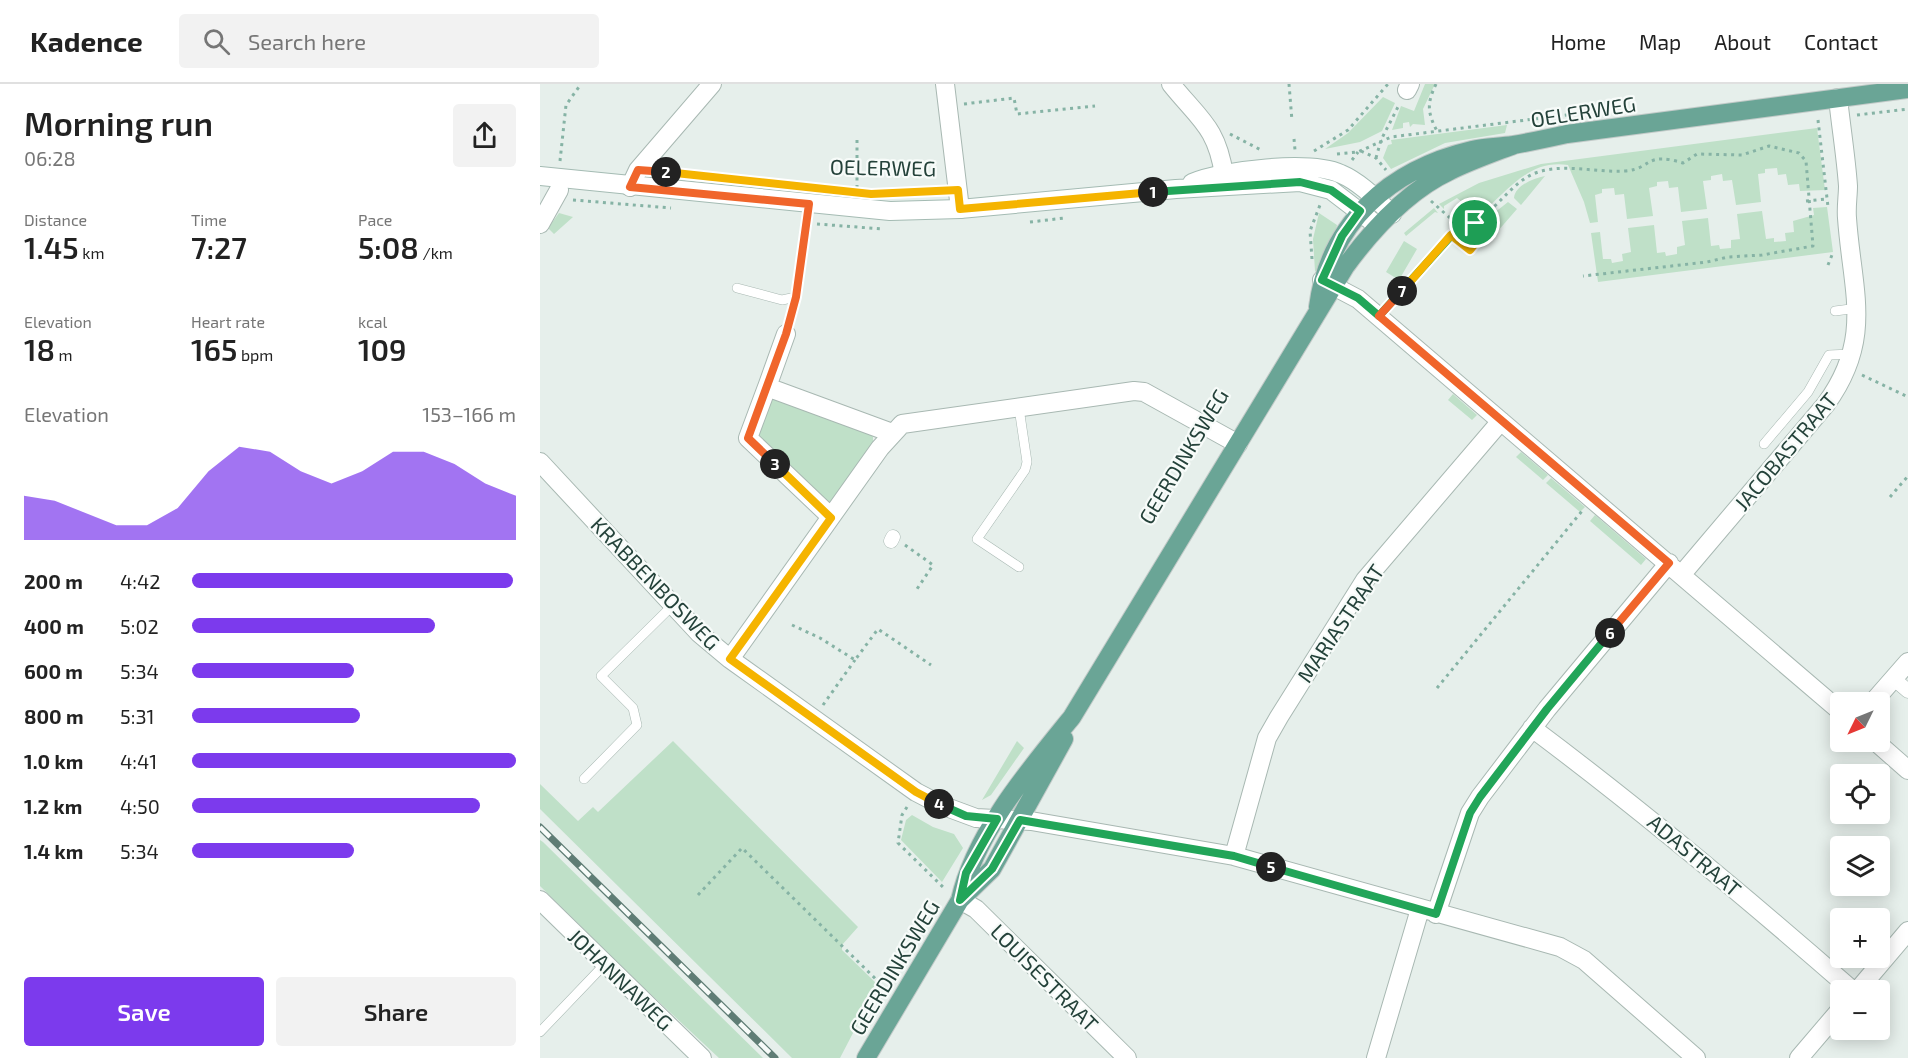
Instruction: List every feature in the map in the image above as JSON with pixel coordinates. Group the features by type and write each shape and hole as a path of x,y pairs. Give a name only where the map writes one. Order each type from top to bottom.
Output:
{"main road":[{"name":"OELERWEG","path":"1375,198 1395,182 1440,160 1473,149 1514,145 1567,134 1838,98 1885,88 1908,88"},
{"name":"OELERWEG","path":"1378,226 1423,188 1449,171 1514,145"},
{"name":"GEERDINKSWEG","path":"960,900 966,873 997,819 1023,778 1072,717 1317,313 1323,276 1342,236 1360,211 1375,198"},
{"name":"GEERDINKSWEG","path":"1323,276 1360,246 1378,226"},
{"name":"GEERDINKSWEG","path":"866,1058 960,900 992,869 1064,740 1072,717"}],"street":[{"path":"630,187 638,170 712,84"},
{"path":"945,84 960,209"},
{"path":"1170,84 1207,124 1219,146 1224,175"},
{"name":"JACOBASTRAAT","path":"1376,1058 1428,911 1470,813 1532,728 1675,568 1827,404 1849,362 1856,338 1858,308 1846,217 1848,187 1838,98"},
{"name":"OELERWEG","path":"1176,189 1202,179 1224,175 1294,167 1320,169 1341,174 1375,198 1392,214"},
{"name":"OELERWEG","path":"540,176 609,181 630,187 890,211 960,209 1176,189 1300,182 1331,190 1378,226"},
{"name":"OELERWEG","path":"540,183 559,190 611,190 630,187"},
{"path":"540,224 559,190"},
{"path":"1323,276 1358,298 1830,702"},
{"path":"786,334 748,438 831,518"},
{"path":"767,387 892,433"},
{"path":"730,659 892,433 902,424 1134,391 1144,392 1238,444"},
{"name":"MARIASTRAAT","path":"1234,856 1267,738 1279,717 1365,580 1501,421"},
{"name":"KRABBENBOSWEG","path":"540,462 566,487 672,606 730,659 916,792 966,816 1020,820 1234,856 1560,947 1572,953 1696,1058"},
{"path":"1882,692 1908,662"},
{"path":"1894,679 1908,691"},
{"name":"ADASTRAAT","path":"1532,728 1682,843 1840,980"},
{"path":"1888,752 1908,770"},
{"name":"JOHANNAWEG","path":"540,900 702,1058"},
{"name":"LOUISESTRAAT","path":"960,900 976,909 1127,1058"},
{"path":"1866,980 1908,931"},
{"path":"1799,1058 1830,1022"}],"lane":[{"path":"786,334 796,297 809,204"},
{"path":"1379,316 1451,235 1468,217 1485,231 1470,250 1451,235"},
{"path":"737,288 782,300 796,297"},
{"path":"1835,311 1858,308"},
{"path":"1764,444 1808,392 1829,356 1849,362"},
{"path":"1019,408 1027,462 1025,470 977,538 1019,567"},
{"path":"584,778 637,725 633,708 601,676 672,606"},
{"path":"540,1032 605,964"}],"path":[{"path":"559,169 566,105 581,84"},
{"path":"1289,84 1292,121"},
{"path":"1305,158 1348,130 1389,84"},
{"path":"1436,84 1428,101 1428,115 1437,131"},
{"path":"1376,158 1382,140 1408,87"},
{"path":"948,107 1014,98 1017,114 1095,106"},
{"path":"1885,112 1908,109"},
{"path":"1818,120 1829,210"},
{"path":"1207,124 1269,152"},
{"path":"1294,139 1295,152"},
{"name":"OELERWEG","path":"857,140 857,192 864,193"},
{"path":"1475,223 1508,196 1522,180 1544,170 1629,171 1655,159 1668,158 1683,163 1697,154 1742,154 1769,146 1793,151 1806,161 1810,221 1815,242 1807,249 1583,276"},
{"path":"1286,153 1313,151"},
{"path":"1341,174 1358,152"},
{"path":"1323,276 1310,231 1313,221 1331,190"},
{"path":"1808,201 1827,199"},
{"path":"1431,201 1460,226"},
{"path":"1828,265 1834,252"},
{"path":"1849,362 1908,397"},
{"path":"1890,497 1908,476"},
{"path":"1437,688 1593,498"},
{"path":"892,539 933,565 915,592"},
{"path":"792,625 820,638 855,660"},
{"path":"813,718 878,629 931,665"},
{"path":"916,792 902,815 898,843 945,890"},
{"path":"698,895 742,848 887,990"}],"green space":[{"path":"1425,84 1435,84 1423,109 1425,125 1413,124 1410,127 1409,122 1403,123 1403,128 1392,130 1401,106 1414,111"},
{"path":"1383,97 1395,103 1382,131 1360,142 1325,149 1348,133"},
{"path":"1507,125 1505,133 1445,143 1391,169 1383,158 1388,145 1392,144 1391,140"},
{"path":"1817,128 1825,190 1800,191 1799,184 1788,185 1786,174 1778,175 1777,168 1765,169 1765,173 1758,174 1761,202 1736,205 1732,180 1723,181 1722,174 1711,176 1711,180 1703,181 1707,209 1681,212 1678,187 1669,188 1668,181 1657,182 1657,186 1649,188 1653,216 1627,219 1624,194 1615,195 1614,188 1602,189 1602,193 1595,195 1598,222 1590,223 1584,202 1568,165 1554,165 1529,172 1478,216 1457,198 1444,206 1444,209 1439,204 1479,183 1541,164"},
{"path":"1545,176 1521,205 1514,198 1521,186"},
{"path":"1508,202 1517,209 1497,232 1484,221"},
{"path":"1827,207 1833,252 1598,282 1591,233 1600,232 1603,259 1611,259 1612,263 1623,261 1622,254 1631,252 1628,228 1654,225 1657,253 1665,252 1666,256 1677,254 1677,247 1685,245 1682,221 1708,218 1711,246 1719,245 1720,249 1731,248 1731,240 1740,239 1737,214 1762,211 1766,239 1774,238 1774,242 1786,241 1785,233 1794,232 1793,221 1814,215 1813,208"},
{"path":"1434,208 1438,213 1435,212 1406,236 1404,233"},
{"path":"559,213 573,217 554,234 548,228"},
{"path":"1319,213 1337,225 1333,242 1319,272 1315,271 1313,239"},
{"path":"1404,241 1417,249 1399,280 1386,272"},
{"path":"1453,394 1477,415 1472,420 1448,400"},
{"path":"771,398 777,398 869,431 873,437 873,443 832,501 826,503 757,439"},
{"path":"1521,452 1548,475 1543,480 1516,457"},
{"path":"1551,478 1585,507 1580,512 1546,483"},
{"path":"1595,515 1646,559 1641,565 1590,521"},
{"path":"673,741 858,927 842,945 842,950 878,985 840,1058 792,1058 540,809 540,784 578,821 593,807 598,812"},
{"path":"1017,741 1024,748 991,795 982,800"},
{"path":"912,815 933,827 954,834 963,848 942,882 901,840 906,820"},
{"path":"540,840 763,1058 719,1058 642,986 540,886"}],"railway":[{"path":"540,827 775,1058"}],"route":[{"path":"1475,223 1468,217 1451,235 1379,316 1358,298 1322,280 1342,236 1360,211 1331,190 1314,184 1300,182 1176,189 960,209 958,190 871,194 712,175 638,170 630,187 809,204 796,297 786,334 748,438 831,518 730,659 916,792 966,816 997,819 966,873 960,900 992,869 1020,820 1234,856 1436,914 1470,813 1480,797 1547,709 1669,563 1379,316 1415,276 1451,235 1470,250 1485,231 1475,223"}]}
